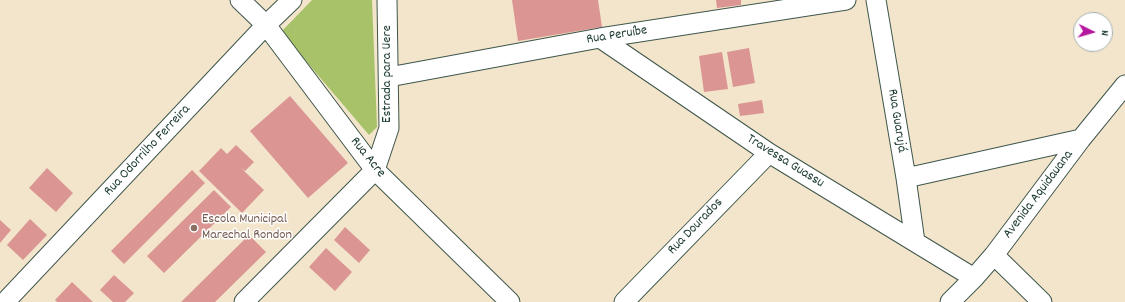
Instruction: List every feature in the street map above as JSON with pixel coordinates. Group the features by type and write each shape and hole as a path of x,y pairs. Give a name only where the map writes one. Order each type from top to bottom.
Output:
{"street":[{"name":"Rua Acre","path":"240,0 266,25 375,170 510,302"},
{"name":"Rua Odorrilho Ferreira","path":"8,297 266,25 292,0"},
{"name":"Estrada para Uere","path":"375,170 389,128 388,0"},
{"name":"Rua Peruíbe","path":"389,77 600,38 846,0"},
{"name":"Rua Guarujá","path":"876,0 906,178 915,242"},
{"name":"Travessa Guassu","path":"600,38 769,153 974,278"},
{"name":"Avenida Aquidauana","path":"950,302 994,255 1081,139 1125,85"},
{"path":"906,178 1081,139"},
{"name":"Rua Dourados","path":"624,302 769,153"},
{"path":"244,302 375,170"},
{"path":"994,255 1042,302"}],"green space":[{"path":"312,0 372,0 377,127 369,135 281,32"}],"building":[{"path":"512,0 598,0 602,27 518,41"},
{"path":"716,0 741,0 741,5 717,8"},
{"path":"749,48 755,83 733,87 727,52"},
{"path":"722,52 728,89 704,92 699,56"},
{"path":"290,96 348,163 308,198 250,131"},
{"path":"762,100 764,113 740,116 738,104"},
{"path":"236,145 254,162 245,171 241,168 264,190 242,213 199,171 221,148 227,154"},
{"path":"47,168 73,193 56,212 29,188"},
{"path":"192,170 205,183 124,264 111,251"},
{"path":"214,190 231,207 164,273 147,256"},
{"path":"30,219 47,235 23,260 7,245"},
{"path":"0,220 11,230 0,243"},
{"path":"345,227 370,250 359,263 334,240"},
{"path":"249,235 266,252 215,302 181,302"},
{"path":"326,248 352,272 335,291 309,267"},
{"path":"114,275 134,293 125,302 113,302 100,290"},
{"path":"72,282 93,302 57,302 55,300"}],"place":[{"name":"Escola Municipal Marechal Rondon","path":"194,228"}]}
